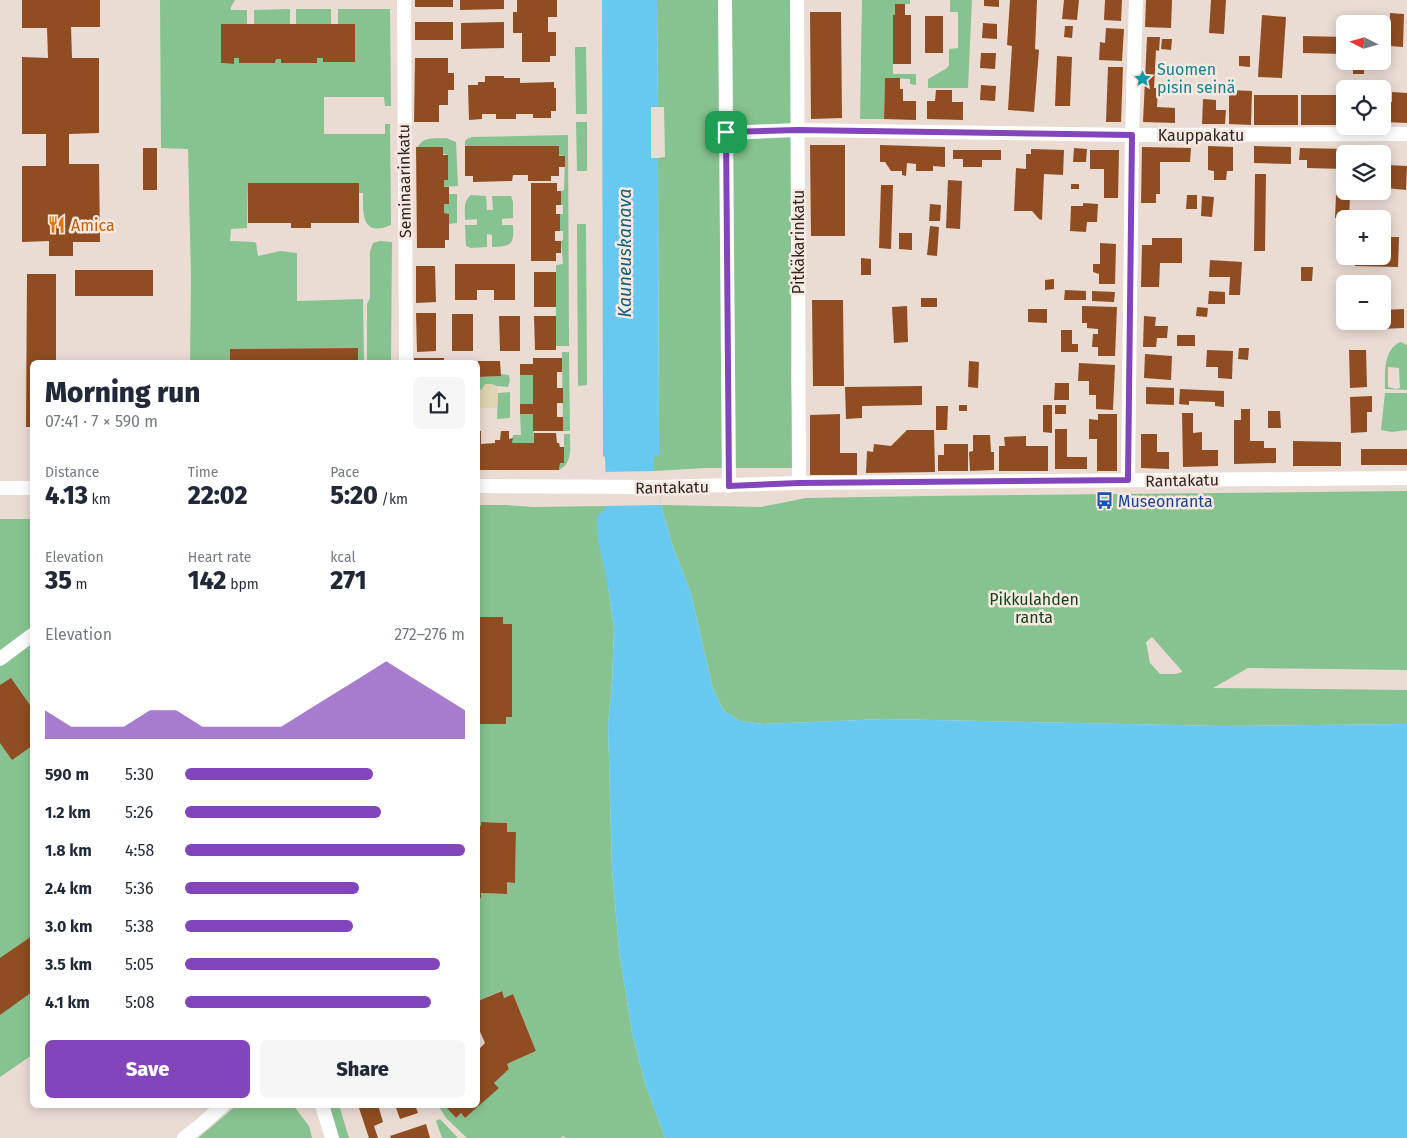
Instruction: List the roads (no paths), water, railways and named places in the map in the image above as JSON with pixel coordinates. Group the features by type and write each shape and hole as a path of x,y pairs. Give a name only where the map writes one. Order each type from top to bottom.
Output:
{"street":[{"name":"Seminaarinkatu","path":"404,0 406,360"},
{"path":"725,0 729,486"},
{"name":"Pitkäkarinkatu","path":"796,0 799,483"},
{"path":"1128,480 1132,135 1136,0"},
{"name":"Kauppakatu","path":"726,132 797,130 1132,135 1407,134"},
{"name":"Rantakatu","path":"480,486 660,487 799,483 1407,478"},
{"path":"0,488 30,488"},
{"path":"0,659 30,636"},
{"path":"184,1138 219,1108"},
{"path":"323,1108 332,1138"}],"water":[{"name":"Kauneuskanava","path":"602,0 657,0 658,107 651,107 651,158 658,158 659,456 654,456 654,491 660,492 661,505 674,550 690,590 713,689 724,711 740,721 763,724 885,719 1223,726 1407,724 1407,1138 665,1138 645,1083 632,1033 619,950 612,869 608,724 614,628 598,540 597,517 607,506 605,457 603,456"}],"place":[{"name":"Suomen pisin seinä","path":"1143,78"},
{"name":"Amica","path":"57,225"},
{"name":"Museonranta","path":"1104,501"}],"park label":[{"name":"Pikkulahden ranta","path":"1034,608"}]}
